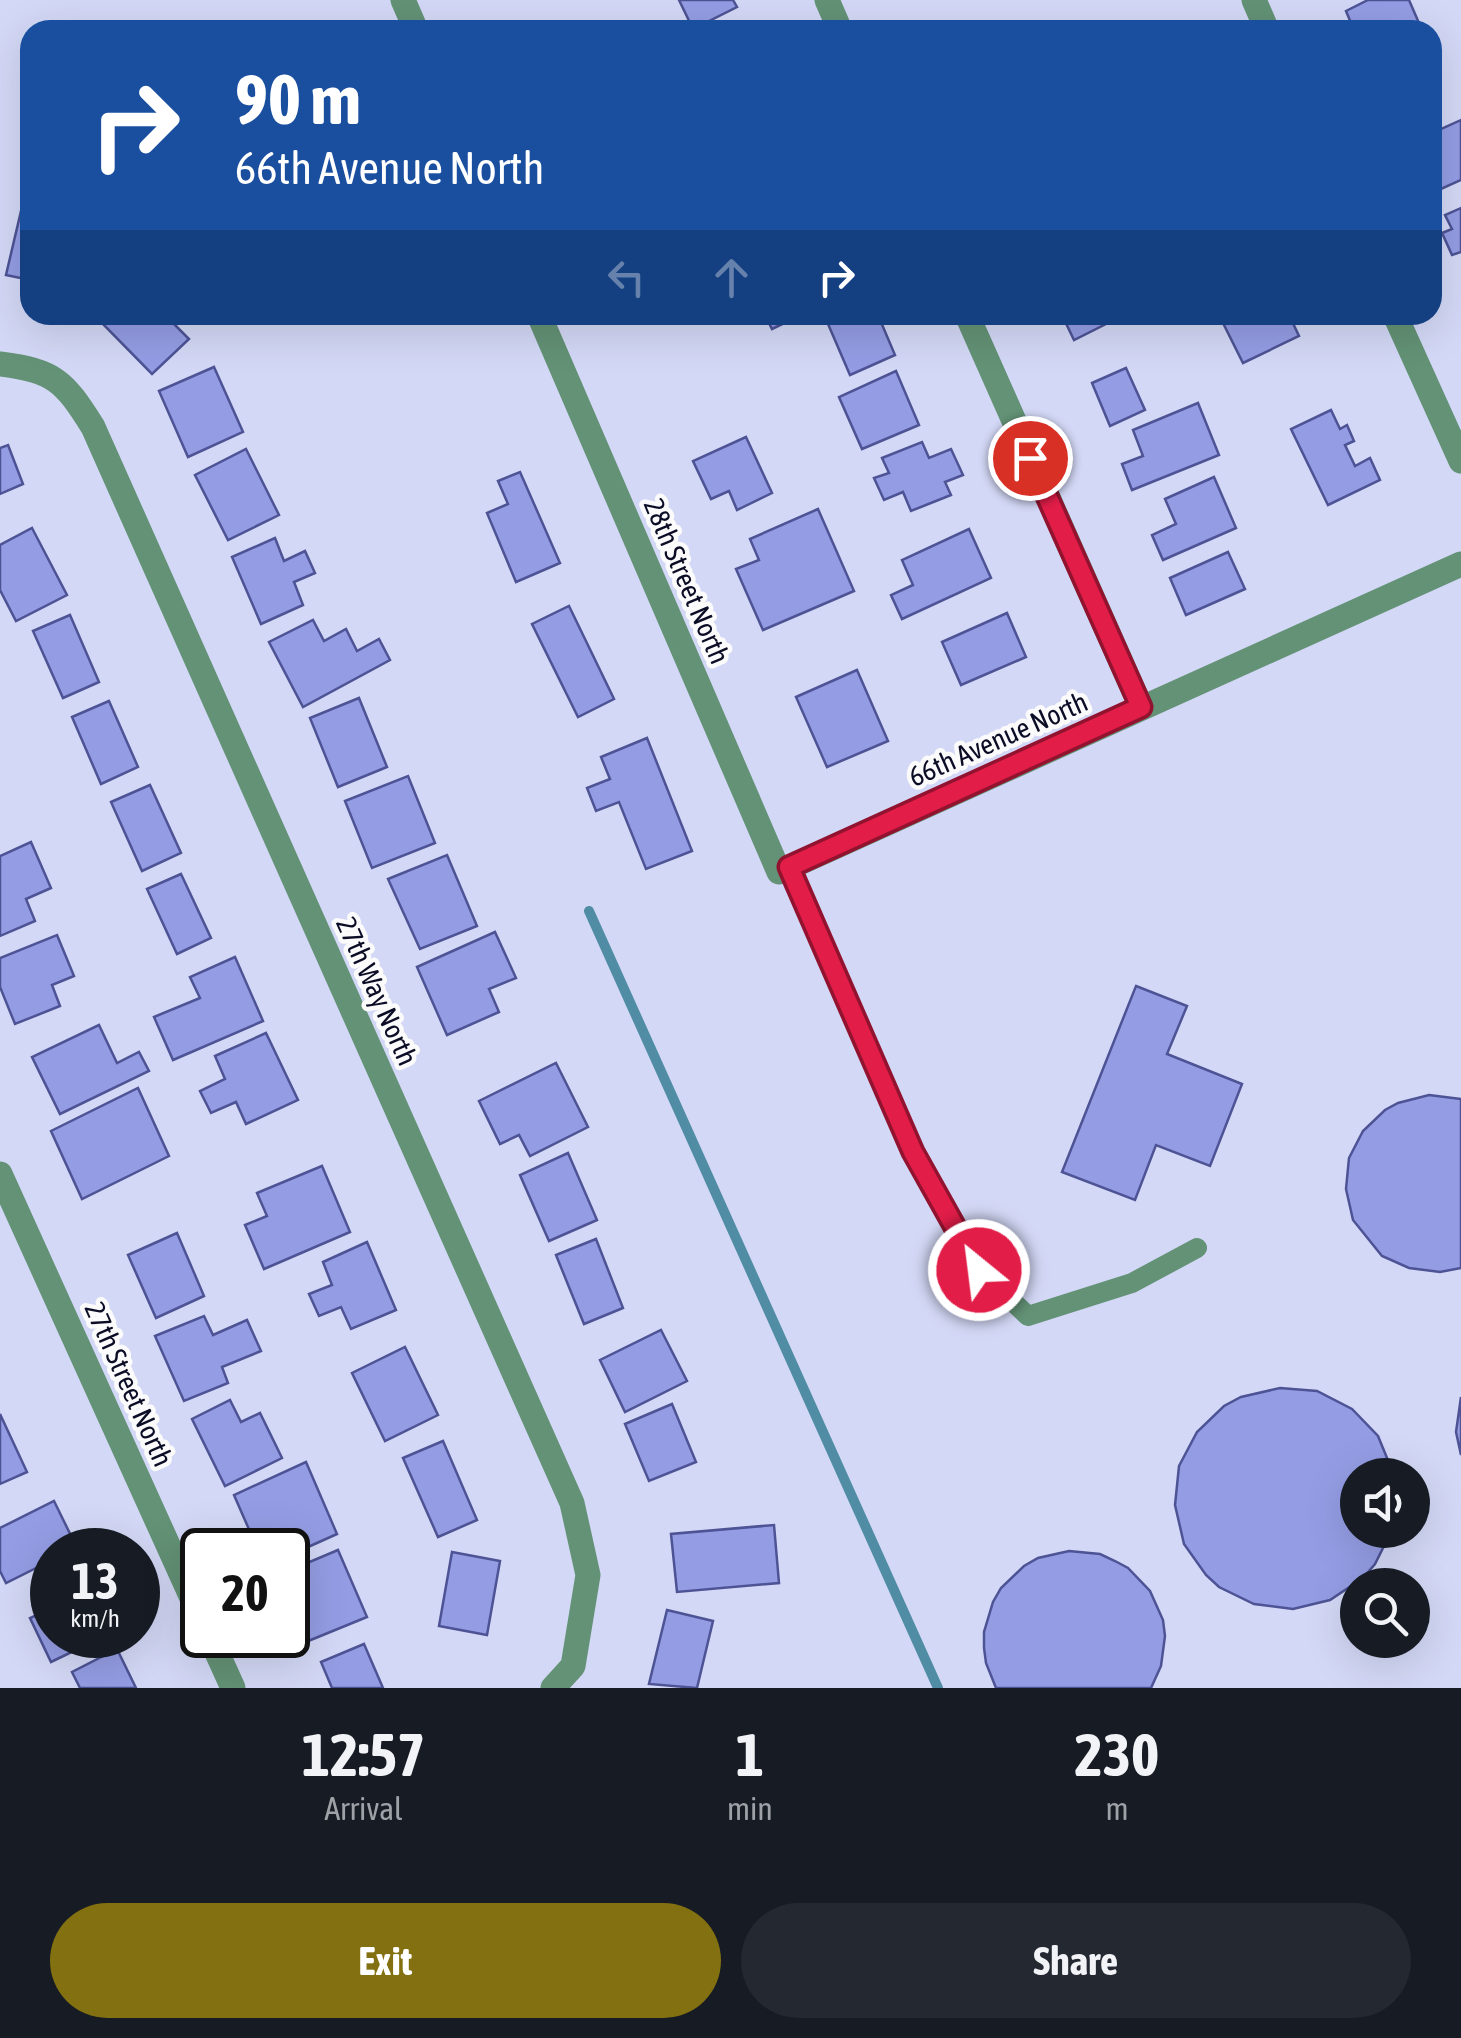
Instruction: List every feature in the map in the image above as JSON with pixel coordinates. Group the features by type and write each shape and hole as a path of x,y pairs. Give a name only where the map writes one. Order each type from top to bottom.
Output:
{"street":[{"name":"28th Street North","path":"543,325 784,869"},
{"path":"971,325 1141,707"},
{"path":"1400,325 1461,461"},
{"name":"27th Way North","path":"0,364 38,369 70,390 93,427 572,1503 588,1575 573,1666 553,1688"},
{"name":"66th Avenue North","path":"784,869 1461,564"},
{"name":"27th Street North","path":"0,1174 180,1571"},
{"path":"219,1658 233,1688"}],"lane":[{"path":"784,869 913,1152 979,1270 1028,1316 1132,1283 1197,1248"}],"building":[{"path":"679,0 733,0 737,7 711,20 689,20"},
{"path":"1368,0 1409,0 1418,20 1350,20 1346,11"},
{"path":"1461,120 1461,180 1442,189 1442,129"},
{"path":"1461,208 1461,252 1452,255 1442,233 1452,229 1445,215"},
{"path":"20,215 20,278 6,275"},
{"path":"104,325 175,325 189,339 152,374"},
{"path":"828,325 882,325 895,355 850,375"},
{"path":"1067,325 1104,325 1074,340"},
{"path":"1224,325 1294,325 1299,336 1243,363"},
{"path":"214,367 243,432 188,457 159,391"},
{"path":"1126,368 1145,410 1110,426 1092,383"},
{"path":"896,371 919,425 862,449 839,397"},
{"path":"1198,403 1219,455 1132,490 1122,464 1143,456 1133,430"},
{"path":"1331,410 1340,429 1347,425 1354,441 1345,445 1355,466 1370,458 1380,480 1328,505 1291,429"},
{"path":"746,437 772,493 737,510 729,491 711,499 693,461"},
{"path":"922,442 929,458 951,449 963,475 945,482 951,495 911,511 903,492 884,500 874,478 889,473 882,458"},
{"path":"8,445 23,484 0,494 0,448"},
{"path":"246,449 279,515 228,540 195,475"},
{"path":"520,472 560,563 516,582 487,513 508,504 498,481"},
{"path":"1214,477 1236,528 1163,560 1152,535 1176,524 1165,499"},
{"path":"818,509 854,591 763,630 736,569 759,560 750,539"},
{"path":"32,528 67,595 16,621 0,590 0,545"},
{"path":"969,529 991,578 902,619 891,595 913,585 902,560"},
{"path":"275,538 284,561 305,551 315,573 294,582 303,605 261,624 232,557"},
{"path":"1228,552 1245,589 1186,615 1170,578"},
{"path":"569,606 614,699 578,717 532,624"},
{"path":"1007,613 1026,657 961,685 942,642"},
{"path":"70,615 99,682 63,698 33,631"},
{"path":"313,620 324,641 346,629 357,651 379,639 390,660 303,707 269,642"},
{"path":"857,670 888,741 827,767 796,697"},
{"path":"359,698 387,767 338,787 310,718"},
{"path":"109,701 138,767 101,784 72,717"},
{"path":"647,738 692,851 646,869 619,802 596,811 587,788 610,779 601,757"},
{"path":"408,776 435,843 372,868 345,801"},
{"path":"150,785 181,853 142,871 111,802"},
{"path":"31,842 51,888 26,899 35,921 0,936 0,856"},
{"path":"447,855 477,926 420,949 388,879"},
{"path":"181,874 211,938 177,954 147,889"},
{"path":"495,932 516,978 489,989 499,1012 447,1035 417,967"},
{"path":"57,935 74,976 52,985 60,1006 15,1024 0,987 0,958"},
{"path":"235,957 263,1021 173,1060 154,1017 200,998 190,977"},
{"path":"1136,986 1187,1006 1167,1054 1242,1084 1210,1166 1156,1145 1135,1200 1062,1172"},
{"path":"99,1025 117,1063 139,1052 149,1071 60,1114 32,1057"},
{"path":"266,1033 298,1100 246,1124 236,1102 211,1113 200,1091 225,1079 215,1056"},
{"path":"556,1063 588,1127 530,1156 519,1135 500,1144 479,1101"},
{"path":"138,1088 169,1156 82,1199 51,1131"},
{"path":"1429,1095 1461,1099 1461,1268 1440,1272 1409,1268 1382,1256 1353,1220 1346,1189 1349,1158 1363,1131 1385,1110"},
{"path":"568,1153 597,1220 549,1241 520,1175"},
{"path":"322,1166 350,1232 264,1269 245,1225 267,1216 257,1193"},
{"path":"177,1233 204,1296 156,1318 128,1255"},
{"path":"596,1239 623,1308 584,1324 556,1255"},
{"path":"367,1242 396,1310 351,1329 341,1307 319,1316 309,1294 332,1285 323,1262"},
{"path":"204,1316 213,1335 247,1320 261,1351 222,1367 228,1383 184,1401 155,1336"},
{"path":"661,1330 687,1381 625,1412 600,1360"},
{"path":"405,1347 438,1415 385,1441 352,1373"},
{"path":"1280,1388 1317,1391 1352,1409 1378,1436 1387,1458 1340,1458 1340,1548 1383,1548 1372,1568 1340,1568 1340,1593 1330,1600 1293,1609 1254,1604 1219,1587 1184,1544 1175,1505 1179,1466 1197,1432 1224,1406 1241,1397"},
{"path":"1461,1397 1461,1455 1456,1432"},
{"path":"230,1400 241,1422 260,1413 282,1458 225,1486 192,1419"},
{"path":"672,1404 696,1462 649,1481 625,1424"},
{"path":"0,1414 27,1472 0,1484"},
{"path":"443,1441 477,1520 438,1537 403,1458"},
{"path":"306,1462 337,1534 310,1546 310,1528 248,1528 234,1495"},
{"path":"54,1501 67,1528 30,1528 30,1571 6,1583 0,1571 0,1528"},
{"path":"774,1525 779,1583 677,1592 671,1534"},
{"path":"338,1550 367,1617 310,1640 310,1562"},
{"path":"1069,1551 1100,1554 1115,1561 1128,1568 1150,1591 1163,1620 1165,1636 1161,1666 1151,1688 996,1688 984,1648 984,1632 993,1602 1001,1588 1024,1566 1038,1558"},
{"path":"452,1552 500,1561 487,1635 439,1626"},
{"path":"667,1610 713,1621 697,1688 649,1684"},
{"path":"364,1644 383,1688 332,1688 321,1662"},
{"path":"99,1658 121,1658 136,1688 80,1688 72,1672"}],"waterway":[{"path":"589,911 938,1688"}],"route":[{"path":"979,1270 913,1152 789,867 1141,707 1030,458"}]}
